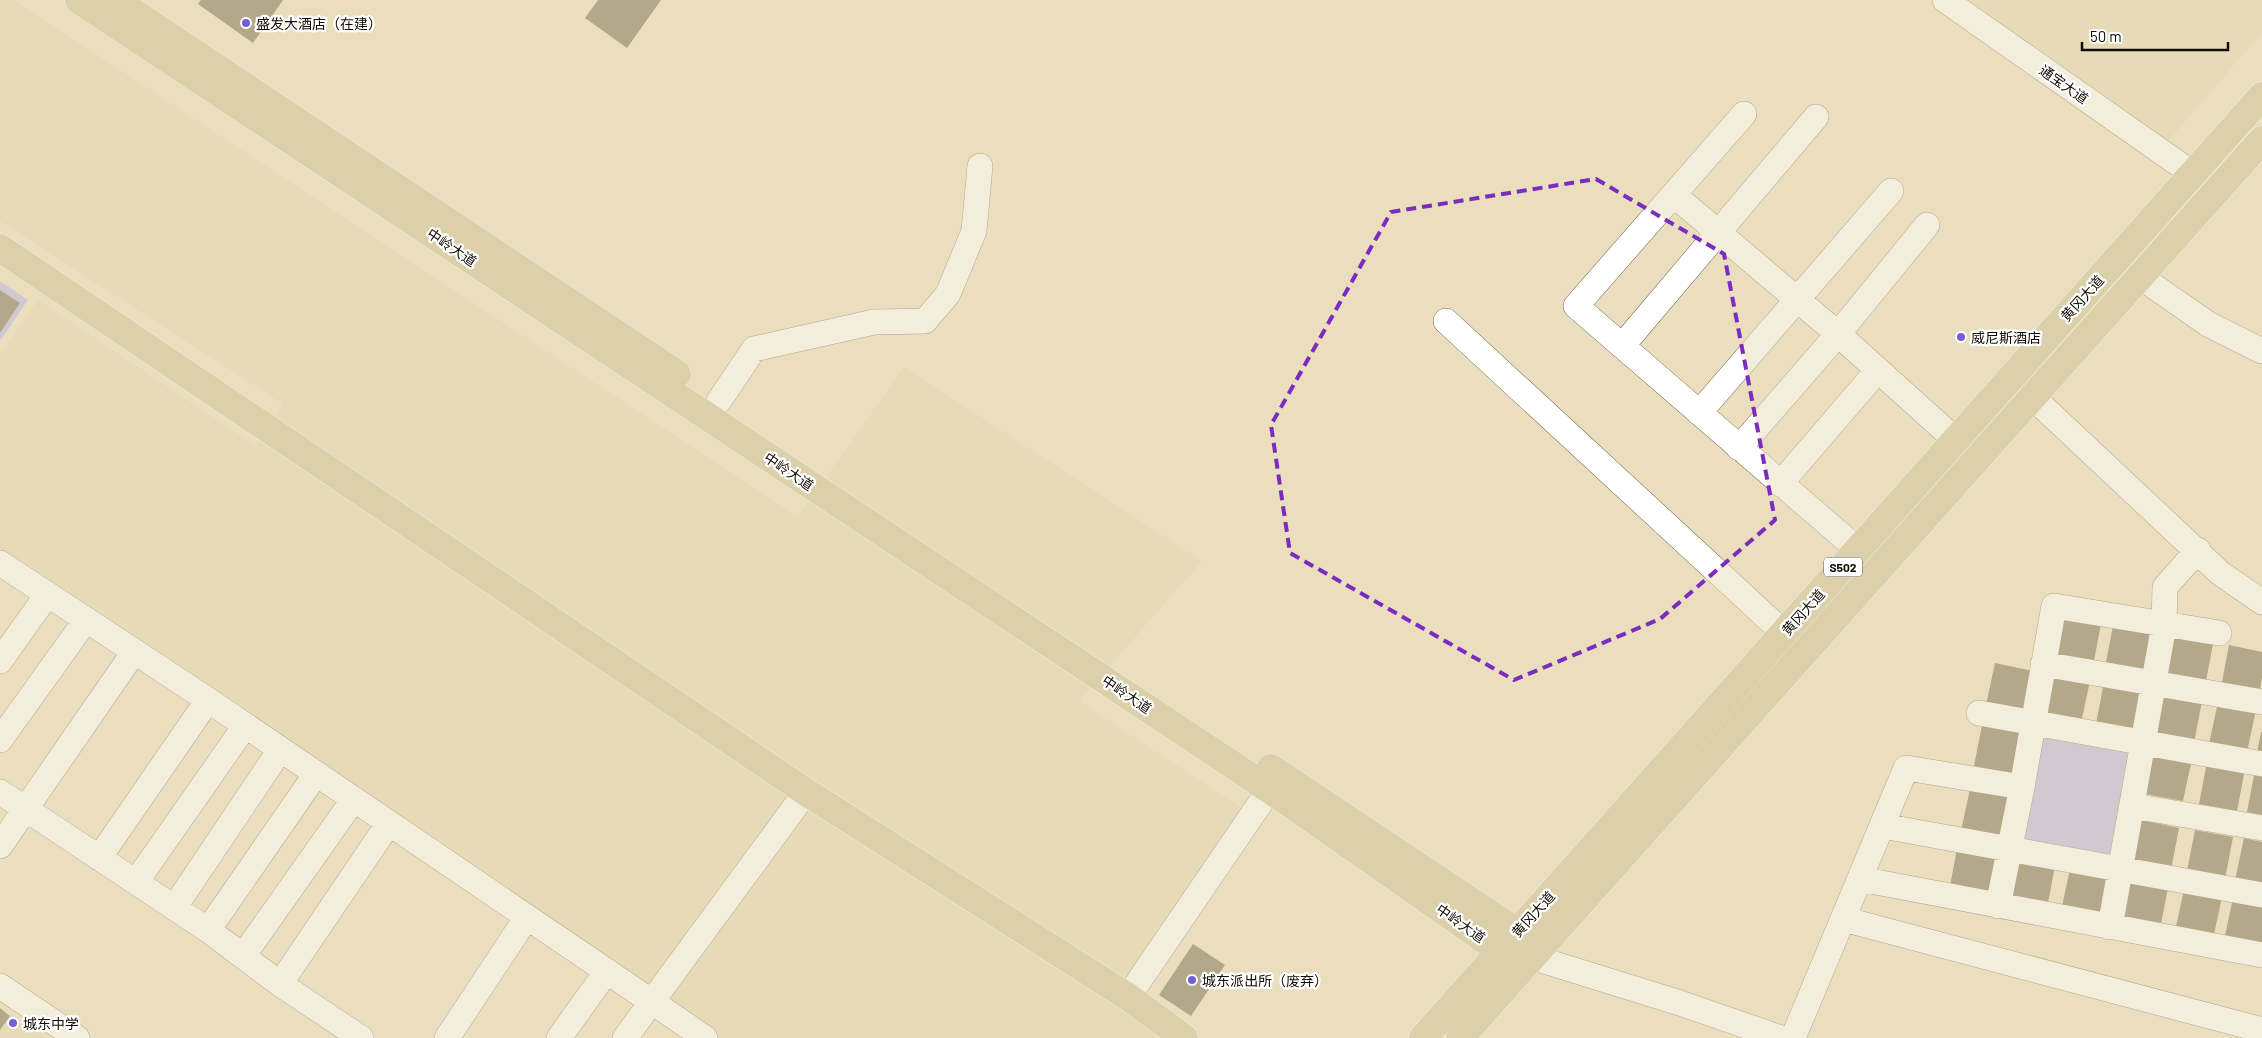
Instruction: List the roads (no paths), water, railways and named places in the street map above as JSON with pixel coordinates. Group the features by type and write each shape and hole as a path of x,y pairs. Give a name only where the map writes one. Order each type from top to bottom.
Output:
{"main road":[{"name":"中岭大道","path":"79,0 1275,781"},
{"name":"中岭大道","path":"115,0 719,401 1503,937"},
{"name":"黄冈大道","path":"1423,1038 2262,96"},
{"name":"黄冈大道","path":"1460,1038 2262,140"},
{"path":"0,248 806,792 1128,997 1184,1038"}],"street":[{"name":"通宝大道","path":"1945,0 2183,167"},
{"path":"1744,114 1576,306 1849,542"},
{"path":"1622,346 1816,117"},
{"path":"719,401 754,349 874,322 925,321 948,294 974,231 980,166"},
{"path":"1699,413 1891,192"},
{"path":"1674,195 1719,231 1838,334 1950,435"},
{"path":"1739,448 1838,334 1927,224"},
{"path":"2142,278 2208,324 2262,351"},
{"path":"1446,321 1774,624"},
{"path":"1780,484 1878,370"},
{"path":"2042,406 2198,550 2220,573 2262,602"},
{"path":"2110,927 2122,869 2164,625 2165,587 2198,550"},
{"path":"4,574 47,595 208,700 705,1038"},
{"path":"0,661 47,595"},
{"path":"1998,906 2022,787 2054,606 2164,625 2219,632"},
{"path":"0,740 86,620"},
{"path":"0,846 134,652"},
{"path":"2043,664 2262,702"},
{"path":"99,858 208,700"},
{"path":"1979,713 2262,764"},
{"path":"136,882 245,726"},
{"path":"174,908 280,750"},
{"path":"1793,1038 1906,768 2022,787"},
{"path":"208,930 316,774"},
{"path":"1128,997 1275,781"},
{"path":"0,792 208,930 280,984 361,1038"},
{"path":"625,1038 806,792"},
{"path":"243,956 354,800"},
{"path":"2133,806 2262,828"},
{"path":"280,984 389,823"},
{"path":"1883,826 2262,895"},
{"path":"1860,879 2262,955"},
{"path":"447,1038 527,917"},
{"path":"1843,918 2262,1030"},
{"path":"1534,958 1680,1003 1782,1038"},
{"path":"559,1038 607,971"},
{"path":"0,986 77,1038"}],"place":[{"name":"盛发大酒店（在建）","path":"246,23"},
{"name":"威尼斯酒店","path":"1961,337"},
{"name":"城东派出所（废弃）","path":"1192,980"},
{"name":"城东中学","path":"13,1023"}]}
